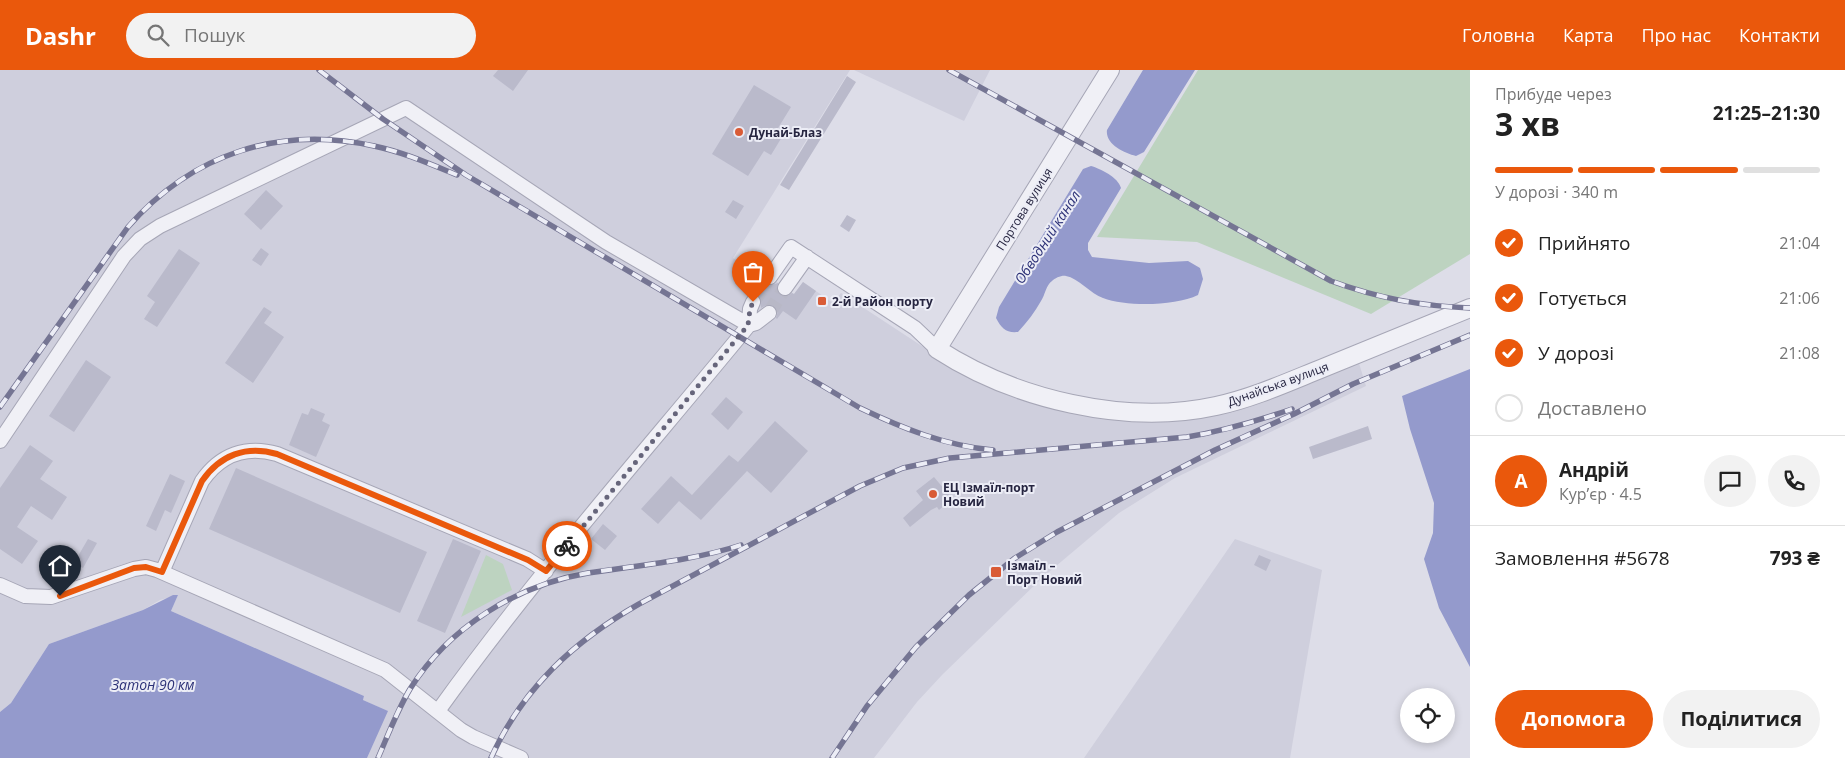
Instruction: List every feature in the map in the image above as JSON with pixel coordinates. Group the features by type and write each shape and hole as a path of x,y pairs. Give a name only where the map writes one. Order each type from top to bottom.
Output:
{"street":[{"name":"Портова вулиця","path":"937,349 1110,70"},
{"path":"0,441 124,256 140,239 160,226 406,108 606,242 748,325 756,323 769,313"},
{"name":"Дунайська вулиця","path":"770,277 791,247 915,328 937,349 954,360 983,374 1037,394 1090,407 1117,411 1166,413 1216,406 1264,392 1470,308"},
{"path":"786,288 807,258"},
{"path":"438,711 498,629 748,325 753,302"},
{"path":"162,572 202,481 208,472 215,465 233,454 255,450 277,454 528,560 546,571"},
{"path":"0,585 25,596 51,598 134,568 146,567 162,572 386,670 473,738 520,758"}],"shaded area":[{"path":"0,70 850,70 733,258 764,279 767,275 794,294 803,282 833,303 841,293 934,354 1141,419 1358,360 1366,386 1175,478 1119,513 1043,577 942,675 917,702 874,758 367,758 387,711 363,700 364,696 171,611 178,595 160,600 143,610 49,644 11,703 0,712"},
{"path":"854,70 990,70 964,121"},
{"path":"1235,539 1322,570 1290,758 1084,758"}],"green space":[{"path":"1198,70 1470,70 1470,254 1371,314 1197,242 1097,237"},
{"path":"486,555 503,564 512,590 461,617"}],"water":[{"path":"1143,70 1195,70 1144,152 1136,156 1126,153 1112,144 1107,135 1107,130"},
{"name":"Обводний канал","path":"1091,166 1113,177 1121,188 1088,243 1088,250 1092,257 1149,263 1188,261 1200,268 1203,279 1198,295 1188,299 1164,303 1125,303 1103,298 1071,277 1063,276 1050,283 1036,309 1018,332 1007,331 1002,328 996,318 999,307 1083,169"},
{"path":"1470,369 1470,667 1439,608 1424,559 1433,533 1434,503 1410,429 1402,396"},
{"name":"Затон 90 км","path":"173,595 178,595 171,611 364,696 363,700 388,711 367,758 0,758 0,712 11,703 49,644 143,610"}],"building":[{"path":"498,70 528,70 513,91 493,76"},
{"path":"847,76 856,82 789,190 780,185"},
{"path":"754,85 791,107 775,133 782,137 771,155 764,151 748,176 712,154"},
{"path":"266,190 283,206 261,230 244,214"},
{"path":"733,200 744,206 736,219 725,212"},
{"path":"847,215 856,220 849,232 840,226"},
{"path":"261,248 269,254 261,266 252,260"},
{"path":"179,249 200,263 157,327 144,319 155,302 147,296"},
{"path":"763,281 769,286 778,283 777,291 784,297 792,293 794,294 803,282 816,291 796,320 783,311 777,319 778,311 776,307 768,304 761,308 760,297 754,294"},
{"path":"264,307 272,312 264,323 284,337 253,383 225,363"},
{"path":"86,360 111,377 74,432 49,416"},
{"path":"726,397 743,412 728,430 711,414"},
{"path":"311,408 325,414 322,421 330,425 316,457 289,445 302,413 308,415"},
{"path":"775,421 808,451 771,493 747,471 701,520 679,501 658,524 641,509 671,476 692,495 729,455 738,462"},
{"path":"1368,426 1372,439 1313,459 1309,447"},
{"path":"30,445 53,461 40,479 67,497 52,520 31,506 17,527 38,541 22,564 0,549 0,488"},
{"path":"236,468 427,552 400,613 209,529"},
{"path":"170,474 185,481 171,513 165,510 156,531 146,526"},
{"name":"ЕЦ Ізмаїл-порт Новий","path":"934,477 950,496 945,500 947,503 939,510 937,507 931,510 910,527 903,518 923,500 916,491"},
{"path":"603,524 617,536 605,550 591,539"},
{"path":"88,539 97,543 83,568 74,563"},
{"path":"453,539 481,551 445,633 417,621"},
{"path":"1259,555 1271,560 1266,571 1254,565"}],"tunnel":[{"path":"753,302 770,277"},
{"path":"769,313 785,288"}],"railway":[{"path":"319,70 383,119 466,175 860,408 925,435 958,445 993,450"},
{"path":"949,70 1331,281 1399,300 1470,308"},
{"path":"0,407 128,227 153,202 180,181 209,164 239,151 271,143 304,140 339,140 395,152 457,175"},
{"path":"832,758 867,706 916,647 969,595 1015,558 1057,532 1215,450 1294,414 1353,384 1470,335"},
{"path":"491,758 518,710 534,689 552,669 593,634 639,604 860,486 903,468 950,458 1187,437 1214,432 1292,409"},
{"path":"378,758 405,697 426,667 444,646 487,612 536,587 562,579 588,573 685,559 741,545"}],"way so far":[{"path":"567,546 748,325 748,317 753,302"}],"place":[{"name":"Дунай-Блаз","path":"739,132"},
{"name":"2-й Район порту","path":"822,301"},
{"name":"ЕЦ Ізмаїл-порт Новий","path":"933,494"},
{"name":"Ізмаїл – Порт Новий","path":"996,572"}],"route":[{"path":"60,596 134,568 146,567 162,572 202,481 208,472 224,458 244,451 266,450 277,454 528,560 546,571 567,546"}]}
